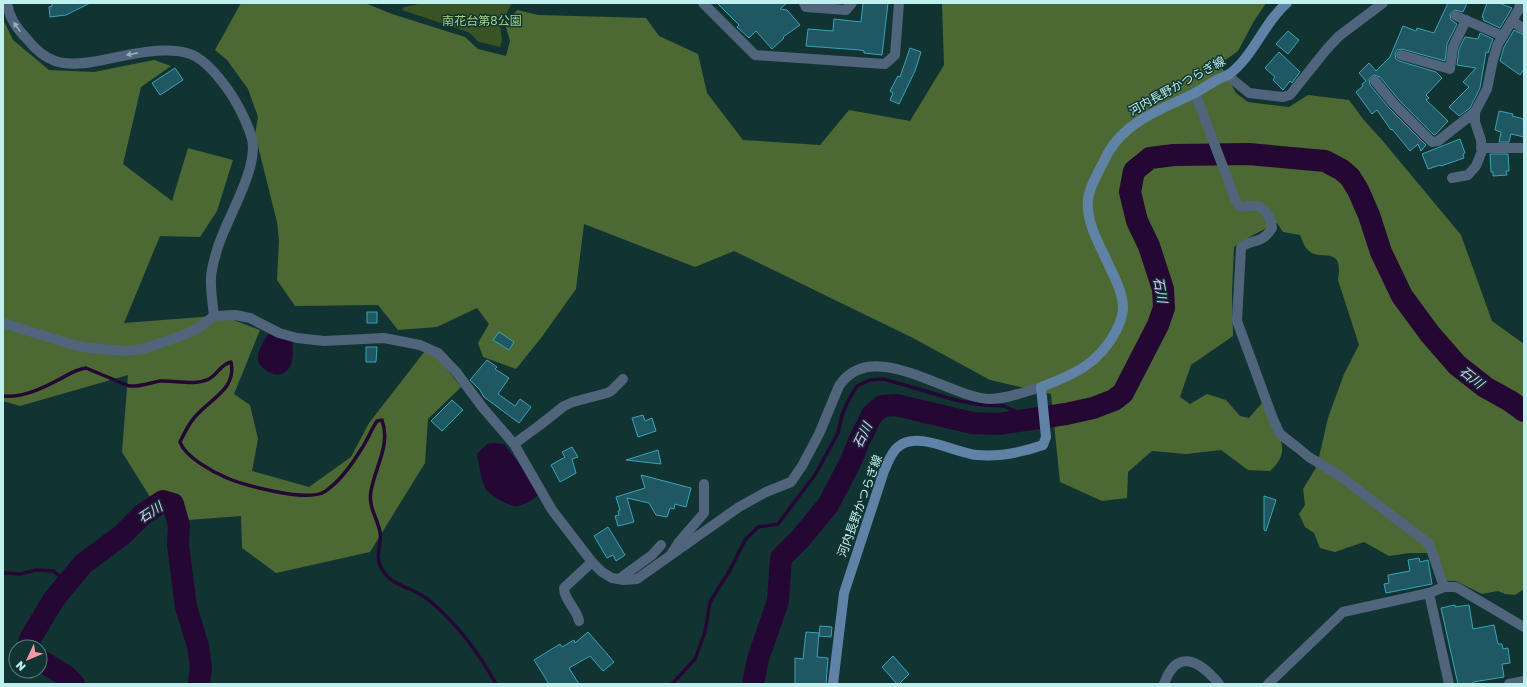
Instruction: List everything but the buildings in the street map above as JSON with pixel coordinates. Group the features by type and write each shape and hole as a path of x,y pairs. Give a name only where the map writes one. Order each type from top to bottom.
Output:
{"main road":[{"name":"河内長野かつらぎ線","path":"833,684 844,593 884,471 897,447 910,440 925,442 977,455 1005,454 1043,445 1046,437 1041,390 1084,369 1097,357 1110,342 1118,327 1123,309 1121,296 1089,219 1088,199 1098,173 1110,151 1125,131 1147,116 1197,97 1227,76 1238,66 1270,22 1287,3"}],"street":[{"path":"7,3 12,20 18,31 45,56 55,61 69,64 93,62 144,52 171,51 187,53 215,72 230,92 239,108 252,139 253,148 251,164 217,250 210,281 214,316"},
{"path":"703,3 755,55 885,64 895,55 899,3"},
{"path":"804,3 806,7 846,10 852,3"},
{"path":"1227,76 1249,93 1283,97 1290,95 1339,36 1383,3"},
{"path":"1375,81 1394,104 1432,142 1438,141 1475,112 1487,89 1492,60 1498,44 1519,9 1520,3"},
{"path":"1456,16 1503,36"},
{"path":"1402,55 1450,69 1453,47 1466,20"},
{"path":"1512,21 1524,28"},
{"path":"1197,97 1239,206 1256,206 1265,211 1271,219 1272,228 1268,236 1260,241 1244,245 1241,248 1237,321 1273,419 1280,434 1310,457 1340,476 1428,543 1444,587"},
{"path":"1452,178 1468,175 1476,166 1482,151 1481,140 1475,122 1475,112"},
{"path":"1482,148 1524,148"},
{"path":"3,324 70,344 89,348 126,351 143,349 186,334 200,327 214,316 235,315 250,318 279,333 298,338 324,341 384,338 420,345 438,353 457,373 483,408 514,444 552,510 592,562 602,572 612,578 619,579 637,579 754,498 791,482 820,434 839,386 843,380 854,372 863,368 883,367 903,371 965,393 989,399 1009,397 1041,390"},
{"path":"514,444 540,426 564,406 573,402 607,393 623,379"},
{"path":"671,556 679,542 704,513 704,484"},
{"path":"619,579 652,555 660,545"},
{"path":"579,621 578,615 565,595 564,588 592,562"},
{"path":"1268,684 1343,612 1429,593 1444,587 1456,588 1524,627"},
{"path":"1429,593 1448,684"},
{"path":"1164,684 1172,667 1180,662 1190,662 1200,665 1219,684"},
{"path":"1509,684 1524,681"}],"green space":[{"path":"241,3 365,3 392,14 465,37 478,49 506,56 510,41 506,27 517,10 538,15 646,18 659,36 698,54 707,93 743,140 820,145 849,110 910,121 944,65 942,3 1266,3 1254,21 1238,51 1220,64 1236,93 1248,102 1289,107 1308,95 1349,100 1363,119 1461,235 1492,321 1524,344 1524,589 1515,595 1505,594 1498,591 1482,594 1456,581 1447,581 1436,553 1410,553 1389,556 1364,542 1335,552 1320,548 1314,533 1305,527 1299,514 1305,505 1303,489 1317,466 1328,418 1344,374 1359,345 1338,280 1338,261 1334,257 1312,253 1306,248 1300,235 1283,232 1277,223 1251,236 1234,247 1232,293 1233,336 1191,365 1180,397 1190,404 1207,394 1226,400 1240,416 1249,418 1262,403 1282,443 1281,456 1278,462 1270,471 1248,470 1221,450 1186,454 1152,451 1128,472 1127,498 1102,501 1060,482 1051,394 990,380 913,338 734,251 695,267 584,224 576,289 541,338 516,369 483,357 478,343 489,324 477,308 437,327 398,330 378,305 295,306 277,280 279,240 277,222 255,134 258,117 248,89 227,60 215,50"},
{"name":"南花台第8公園","path":"423,3 512,3 500,26 502,40 500,47 479,42 468,32 402,10 404,7"},
{"path":"3,19 13,40 49,70 94,72 154,60 171,66 141,87 123,164 172,201 188,148 233,160 217,211 200,237 160,236 124,323 214,316 228,318 260,330 234,394 250,405 258,439 252,471 309,487 351,457 369,423 425,351 437,357 461,387 428,419 425,463 370,552 276,573 242,548 241,516 188,520 150,497 122,452 128,375 20,406 3,401"}],"shaded area":[{"path":"270,332 292,341 293,355 291,364 282,374 272,374 264,369 259,363 259,350"},
{"path":"487,444 504,444 522,467 539,495 525,504 513,506 487,491 482,480 477,454"}],"waterway":[{"name":"石川","path":"753,684 758,659 778,601 781,558 801,538 828,505 850,463 872,415 882,406 896,405 972,423 998,424 1066,414 1093,408 1114,400 1123,393 1158,325 1164,308 1163,289 1149,246 1137,221 1130,192 1134,171 1150,158 1174,155 1249,154 1325,161 1342,170 1350,177 1358,190 1369,215 1381,252 1402,296 1430,334 1457,365 1485,387 1524,411"},
{"path":"3,396 33,392 79,369 86,368 129,386 133,386 160,381 203,381 212,377 225,365 231,362 232,372 230,380 226,387 200,411 192,421 180,442 183,448 200,463 227,478 275,492 302,495 314,495 323,492 336,482 356,458 377,421 382,420 385,438 384,447 370,497 380,532 378,555 379,562 388,577 394,582 423,596 449,619 475,650 496,684"},
{"path":"672,684 695,659 705,632 710,602 730,570 745,540 758,527 778,524 815,475 838,433 842,415 857,386 870,380 884,379 959,401 984,405 1004,406 1032,419"},
{"name":"石川","path":"30,639 54,599 83,564 122,535 142,515 163,501 173,504 179,525 178,545 186,607 198,646 201,667 199,684"},
{"path":"3,573 20,574 36,570 53,571 67,582"},
{"name":"石川","path":"48,665 66,676 74,684"}]}
